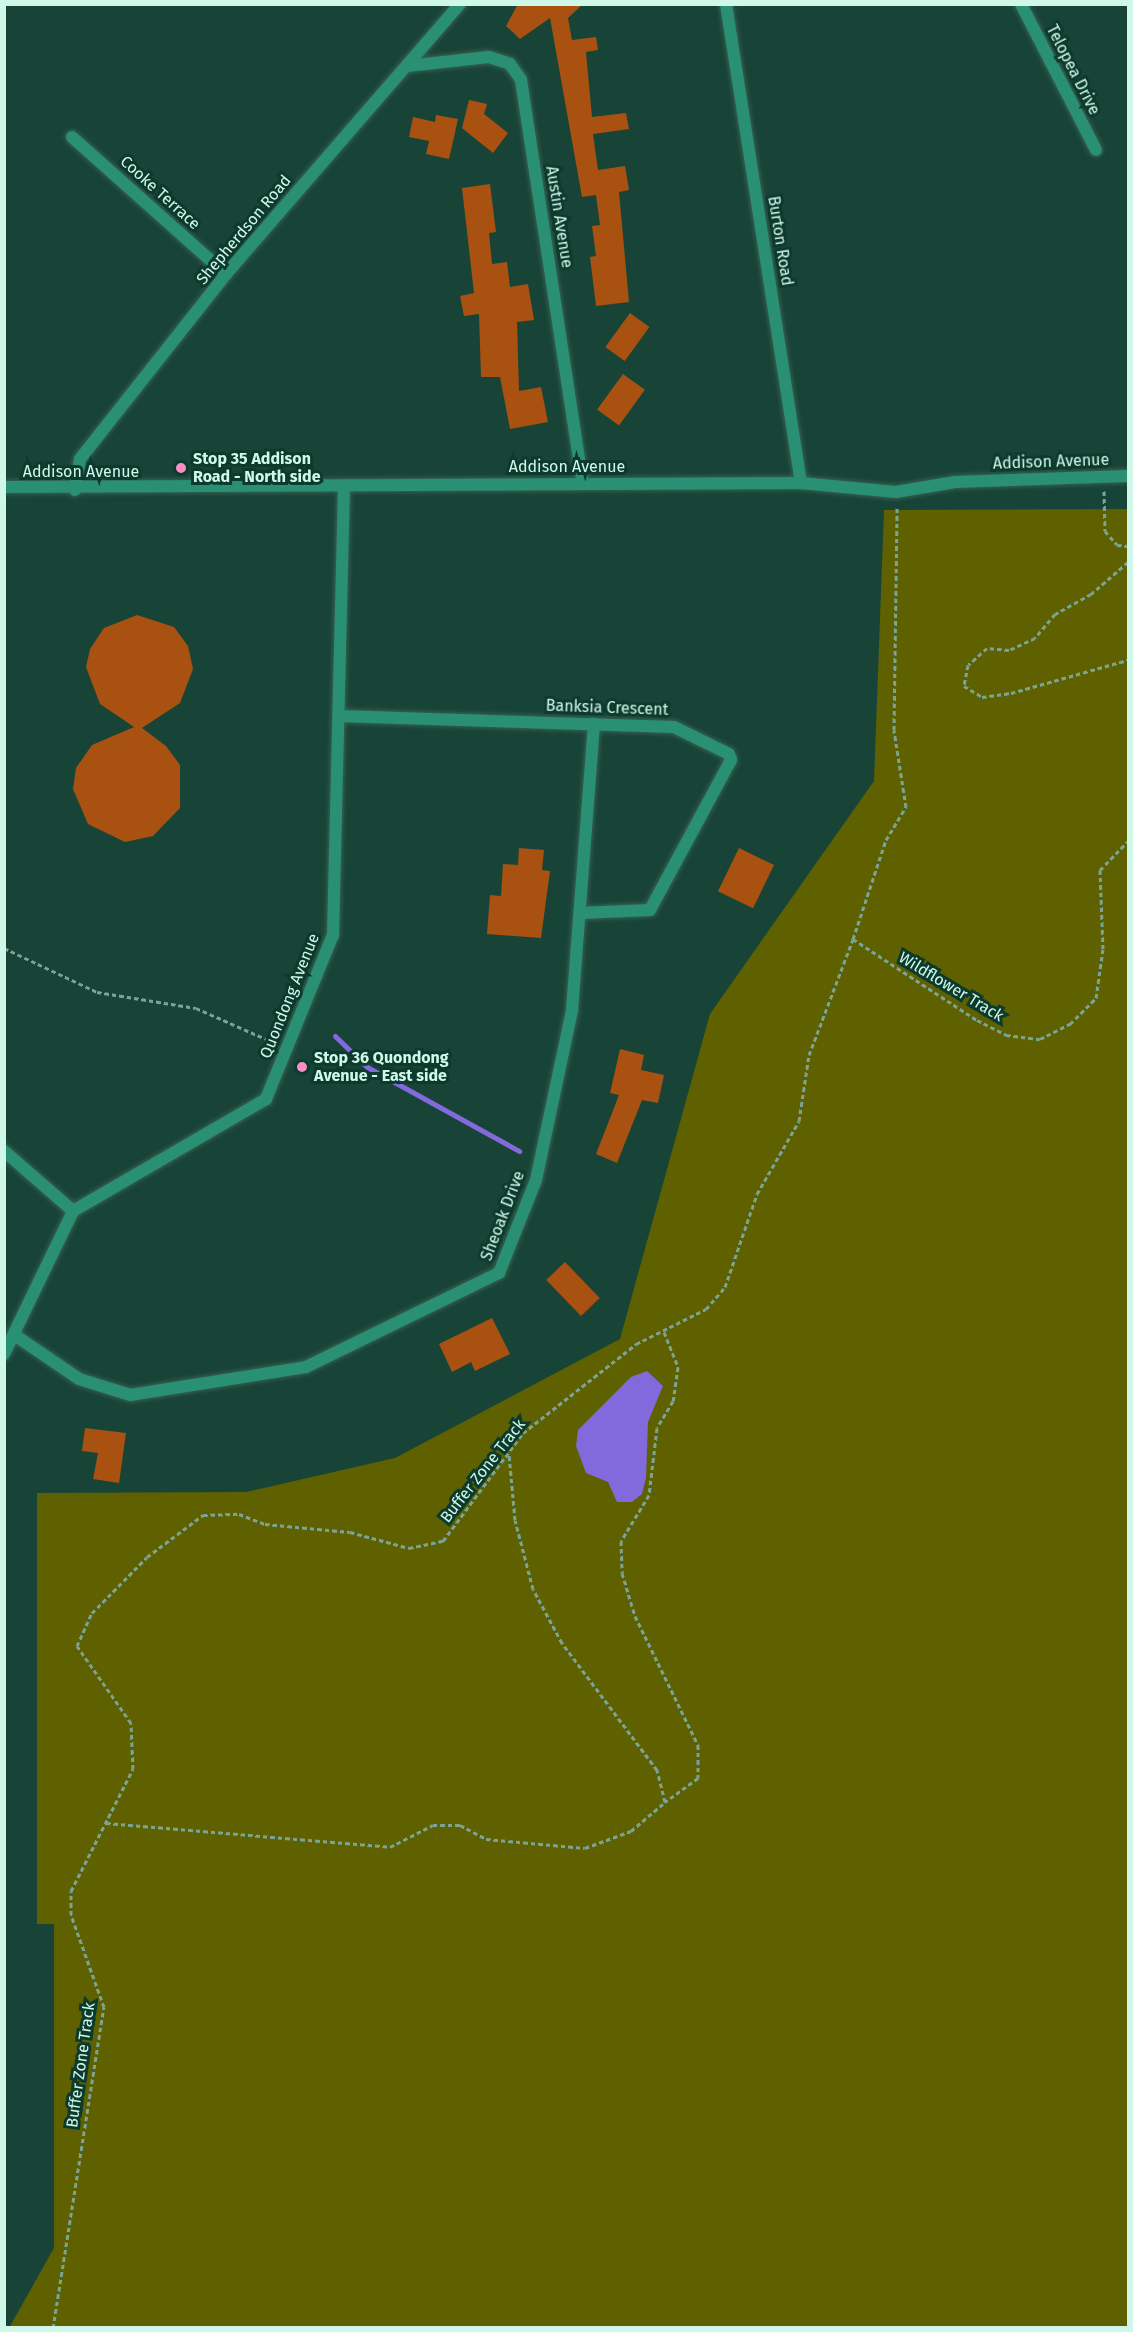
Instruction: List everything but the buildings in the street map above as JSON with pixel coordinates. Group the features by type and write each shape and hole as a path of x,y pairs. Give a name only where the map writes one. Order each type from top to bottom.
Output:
{"street":[{"name":"Shepherdson Road","path":"75,490 80,459 226,274 460,4"},
{"name":"Burton Road","path":"726,4 801,483"},
{"name":"Telopea Drive","path":"1021,4 1096,150"},
{"name":"Austin Avenue","path":"407,66 489,57 510,64 521,81 583,483"},
{"name":"Cooke Terrace","path":"72,137 226,274"},
{"name":"Addison Avenue","path":"4,487 75,490 583,483 801,483 896,492 955,482 1103,475 1128,476"},
{"name":"Quondong Avenue","path":"73,1211 266,1099 333,935 344,486"},
{"name":"Banksia Crescent","path":"339,716 674,727 731,760 650,910 580,913"},
{"name":"Sheoak Drive","path":"16,1336 79,1379 130,1395 306,1367 499,1273 536,1180 572,1010 594,724"},
{"path":"4,1151 73,1211 16,1336 4,1354"}],"path":[{"path":"1103,475 1106,531 1117,545 1128,546"},
{"path":"853,939 886,840 906,807 894,730 896,492"},
{"path":"1128,562 1092,594 1055,614 1035,639 1009,650 987,648 968,665 964,686 982,697 1011,693 1128,660"},
{"name":"Wildflower Track","path":"853,939 977,1020 1006,1035 1040,1039 1070,1024 1096,998 1103,949 1100,870 1128,841"},
{"name":"Buffer Zone Track","path":"53,2328 104,2007 71,1915 71,1891 133,1769 131,1723 87,1666 77,1646 79,1631 147,1557 203,1515 218,1513 350,1533 409,1548 443,1541 509,1452 570,1394 615,1366 636,1344 706,1309 736,1265 757,1194 799,1121 809,1055 830,991 853,939"},
{"path":"4,948 98,992 196,1008 287,1048"},
{"path":"105,1823 390,1847 433,1826 460,1825 486,1839 585,1848 631,1831 698,1778 698,1745 635,1616 622,1574 621,1541 650,1495 657,1428 673,1401 678,1367 664,1332"},
{"path":"509,1452 515,1520 533,1588 562,1643 657,1770 665,1802"}],"shaded area":[{"path":"1128,509 1128,2327 9,2328 54,2248 54,1924 37,1924 37,1493 246,1492 395,1458 620,1339 710,1014 874,781 884,510"},
{"path":"647,1371 663,1386 648,1422 646,1478 642,1494 632,1502 617,1502 608,1482 586,1473 576,1446 578,1430 631,1377"}],"waterway":[{"path":"335,1036 367,1067 519,1151"}],"place":[{"name":"Stop 35 Addison Road - North side","path":"181,468"},
{"name":"Stop 36 Quondong Avenue - East side","path":"302,1067"}]}
